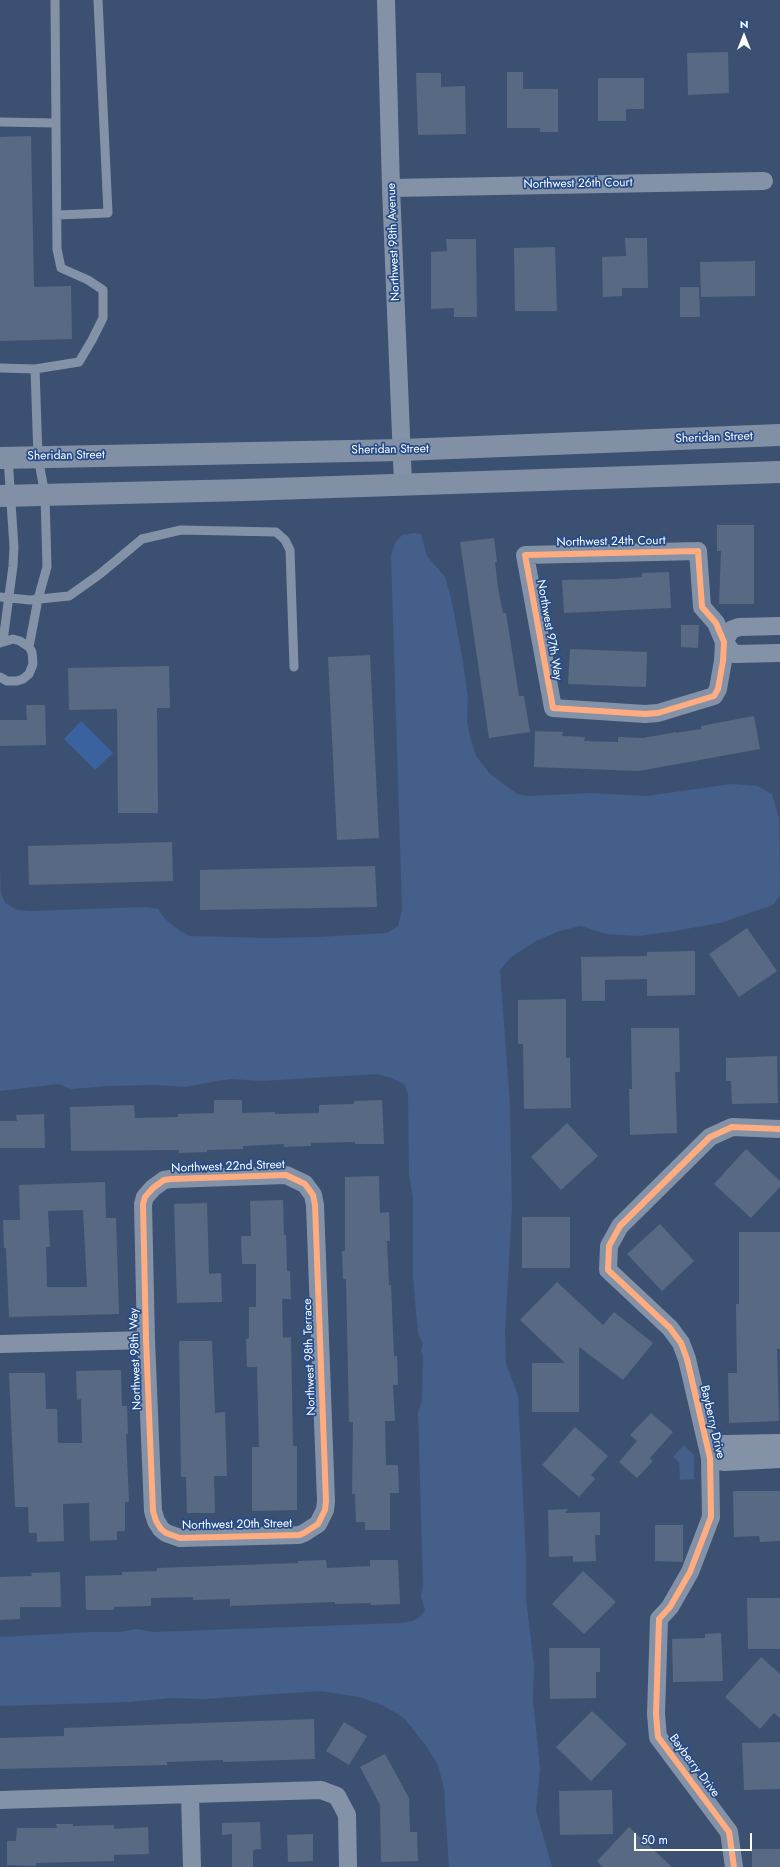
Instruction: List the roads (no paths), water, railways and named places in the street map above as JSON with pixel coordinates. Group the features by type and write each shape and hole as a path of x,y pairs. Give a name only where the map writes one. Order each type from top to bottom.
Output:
{"main road":[{"name":"Sheridan Street","path":"4,458 402,450 780,435"},
{"path":"5,496 244,490 780,472"}],"street":[{"name":"Northwest 98th Avenue","path":"386,0 391,188 403,484"},
{"name":"Northwest 26th Court","path":"391,188 764,180"},
{"name":"Northwest 24th Court","path":"525,555 698,551 702,607 716,623 724,642"},
{"name":"Northwest 97th Way","path":"525,555 553,708 645,714 658,712 714,696 718,689 723,661 724,642"},
{"path":"780,626 739,627 731,630 724,642 734,654 780,653"},
{"name":"Bayberry Drive","path":"734,1867 729,1832 658,1737 656,1714 659,1619 670,1607 690,1572 711,1517 710,1458 687,1359 681,1343 670,1328 608,1270 609,1246 620,1226 710,1137 732,1127 780,1129"},
{"name":"Northwest 22nd Street","path":"152,1188 164,1180 171,1178 279,1175 292,1176 305,1184"},
{"name":"Northwest 98th Terrace","path":"305,1184 313,1195 316,1205 326,1502 322,1518 313,1528"},
{"name":"Northwest 98th Way","path":"152,1188 145,1197 142,1211 152,1506 156,1521 162,1529"},
{"path":"0,1344 146,1340"},
{"path":"780,1444 723,1444 710,1458 724,1462 780,1460"},
{"name":"Northwest 20th Street","path":"162,1529 172,1536 190,1539 292,1536 304,1533 313,1528"},
{"path":"0,1800 321,1790 337,1796 347,1814 348,1867"},
{"path":"190,1795 192,1867"}],"lane":[{"path":"0,368 34,369 79,362 103,318 103,290 88,280 61,268 57,249 55,0"},
{"path":"57,215 108,213 98,0"},
{"path":"0,122 56,123"},
{"path":"29,647 38,599 47,567 45,495 38,457 34,369"},
{"path":"0,677 6,681 17,681 29,674 33,664 33,656 29,647 20,641 13,639 2,642 10,598 14,547 5,496 4,458"},
{"path":"0,597 38,599 69,596 100,574 142,539 180,530 276,532 285,540 290,550 294,667"}]}
